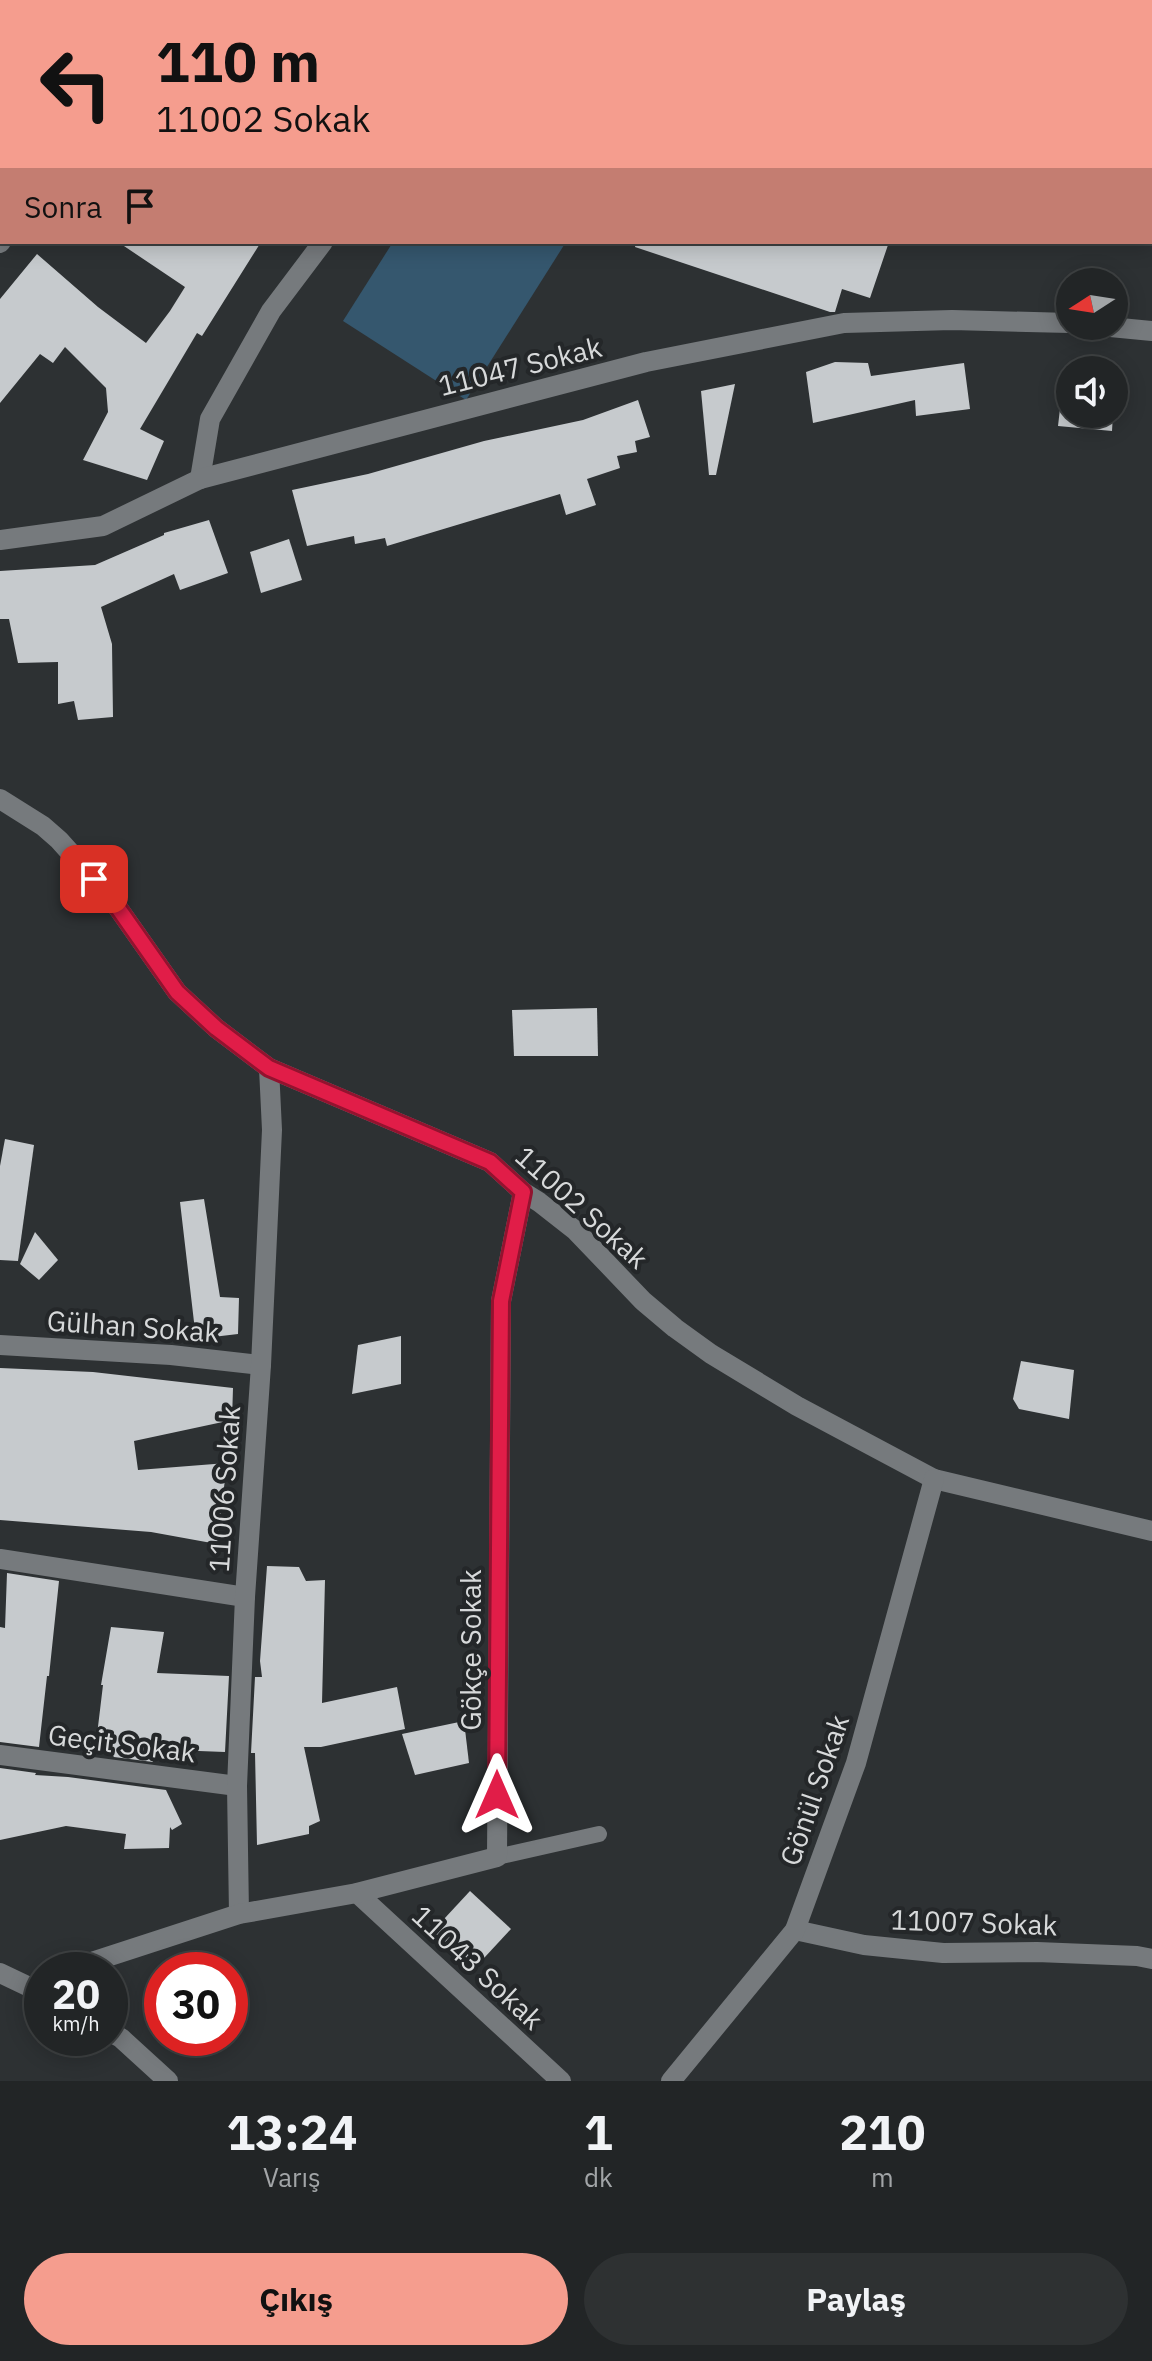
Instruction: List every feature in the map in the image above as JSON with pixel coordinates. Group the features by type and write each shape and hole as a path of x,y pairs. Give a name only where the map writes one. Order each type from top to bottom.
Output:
{"street":[{"path":"200,479 210,419 271,311 321,244"},
{"name":"11047 Sokak","path":"0,540 103,526 200,479 646,362 844,323 952,320 1056,323"},
{"path":"1128,329 1152,331"},
{"name":"11002 Sokak","path":"0,799 59,840 111,898 177,992 216,1028 269,1068 490,1162 523,1192 576,1231 643,1301 711,1354 797,1406 934,1479 1152,1531"},
{"name":"11006 Sokak","path":"239,1914 237,1786 272,1130 269,1068"},
{"name":"Gökçe Sokak","path":"497,1857 501,1301 523,1192"},
{"name":"Gülhan Sokak","path":"0,1345 171,1355 261,1365"},
{"name":"Gönül Sokak","path":"671,2081 795,1930 856,1763 934,1479"},
{"path":"0,1559 245,1597"},
{"name":"Geçit Sokak","path":"0,1755 237,1786"},
{"path":"122,1952 239,1914 357,1893 497,1857"},
{"name":"11043 Sokak","path":"357,1893 561,2081"},
{"name":"11007 Sokak","path":"795,1930 864,1945 943,1953 1037,1952 1152,1959"},
{"path":"0,1973 24,1981"},
{"path":"128,2044 168,2081"}],"lane":[{"path":"497,1857 599,1834"}],"shaded area":[{"path":"392,244 565,244 466,400 343,321"}],"building":[{"path":"121,244 260,244 202,336 197,333 140,429 164,441 147,480 83,460 108,412 106,388 65,347 53,363 40,354 0,403 0,299 37,254 98,307 146,343 185,287"},
{"path":"636,244 888,244 870,298 842,289 835,312 635,247"},
{"path":"835,362 868,363 871,376 964,363 970,409 916,416 915,400 813,423 806,372"},
{"path":"735,384 716,475 709,475 701,391"},
{"path":"638,400 650,437 635,441 637,452 617,456 620,468 587,479 596,505 566,515 560,494 387,546 385,538 355,544 354,536 307,546 292,490 368,474 484,441 583,420"},
{"path":"1080,428 1112,428 1112,431"},
{"path":"209,520 228,573 180,590 174,574 101,607 112,644 113,717 78,720 74,701 58,704 58,662 18,663 9,619 0,619 0,571 95,565 164,533"},
{"path":"289,539 302,580 261,593 250,552"},
{"path":"597,1008 598,1056 514,1056 512,1010"},
{"path":"5,1139 34,1145 18,1261 0,1260 0,1166"},
{"path":"204,1199 220,1297 239,1298 238,1334 196,1339 180,1202"},
{"path":"35,1232 58,1260 39,1280 20,1264"},
{"path":"401,1336 401,1384 352,1394 358,1345"},
{"path":"1021,1361 1074,1370 1069,1419 1019,1409 1013,1399"},
{"path":"0,1368 93,1372 233,1388 232,1420 134,1441 138,1470 227,1463 217,1544 151,1532 0,1520"},
{"path":"267,1566 299,1567 306,1581 325,1580 322,1703 397,1687 405,1729 321,1747 304,1747 320,1821 309,1826 309,1834 257,1845 255,1753 251,1753 255,1677 262,1677 260,1661"},
{"path":"7,1573 59,1581 39,1747 0,1742 0,1627 5,1628"},
{"path":"111,1627 164,1632 157,1673 229,1676 225,1752 147,1749 153,1762 114,1757 97,1735 101,1685"},
{"path":"464,1721 469,1763 415,1775 402,1734"},
{"path":"0,1768 166,1790 182,1824 172,1830 170,1827 169,1848 124,1849 126,1834 66,1826 0,1840"},
{"path":"470,1891 511,1929 472,1971 431,1933"}],"route":[{"path":"94,879 111,898 177,992 216,1028 269,1068 490,1162 523,1192 501,1301 497,1795"}]}
